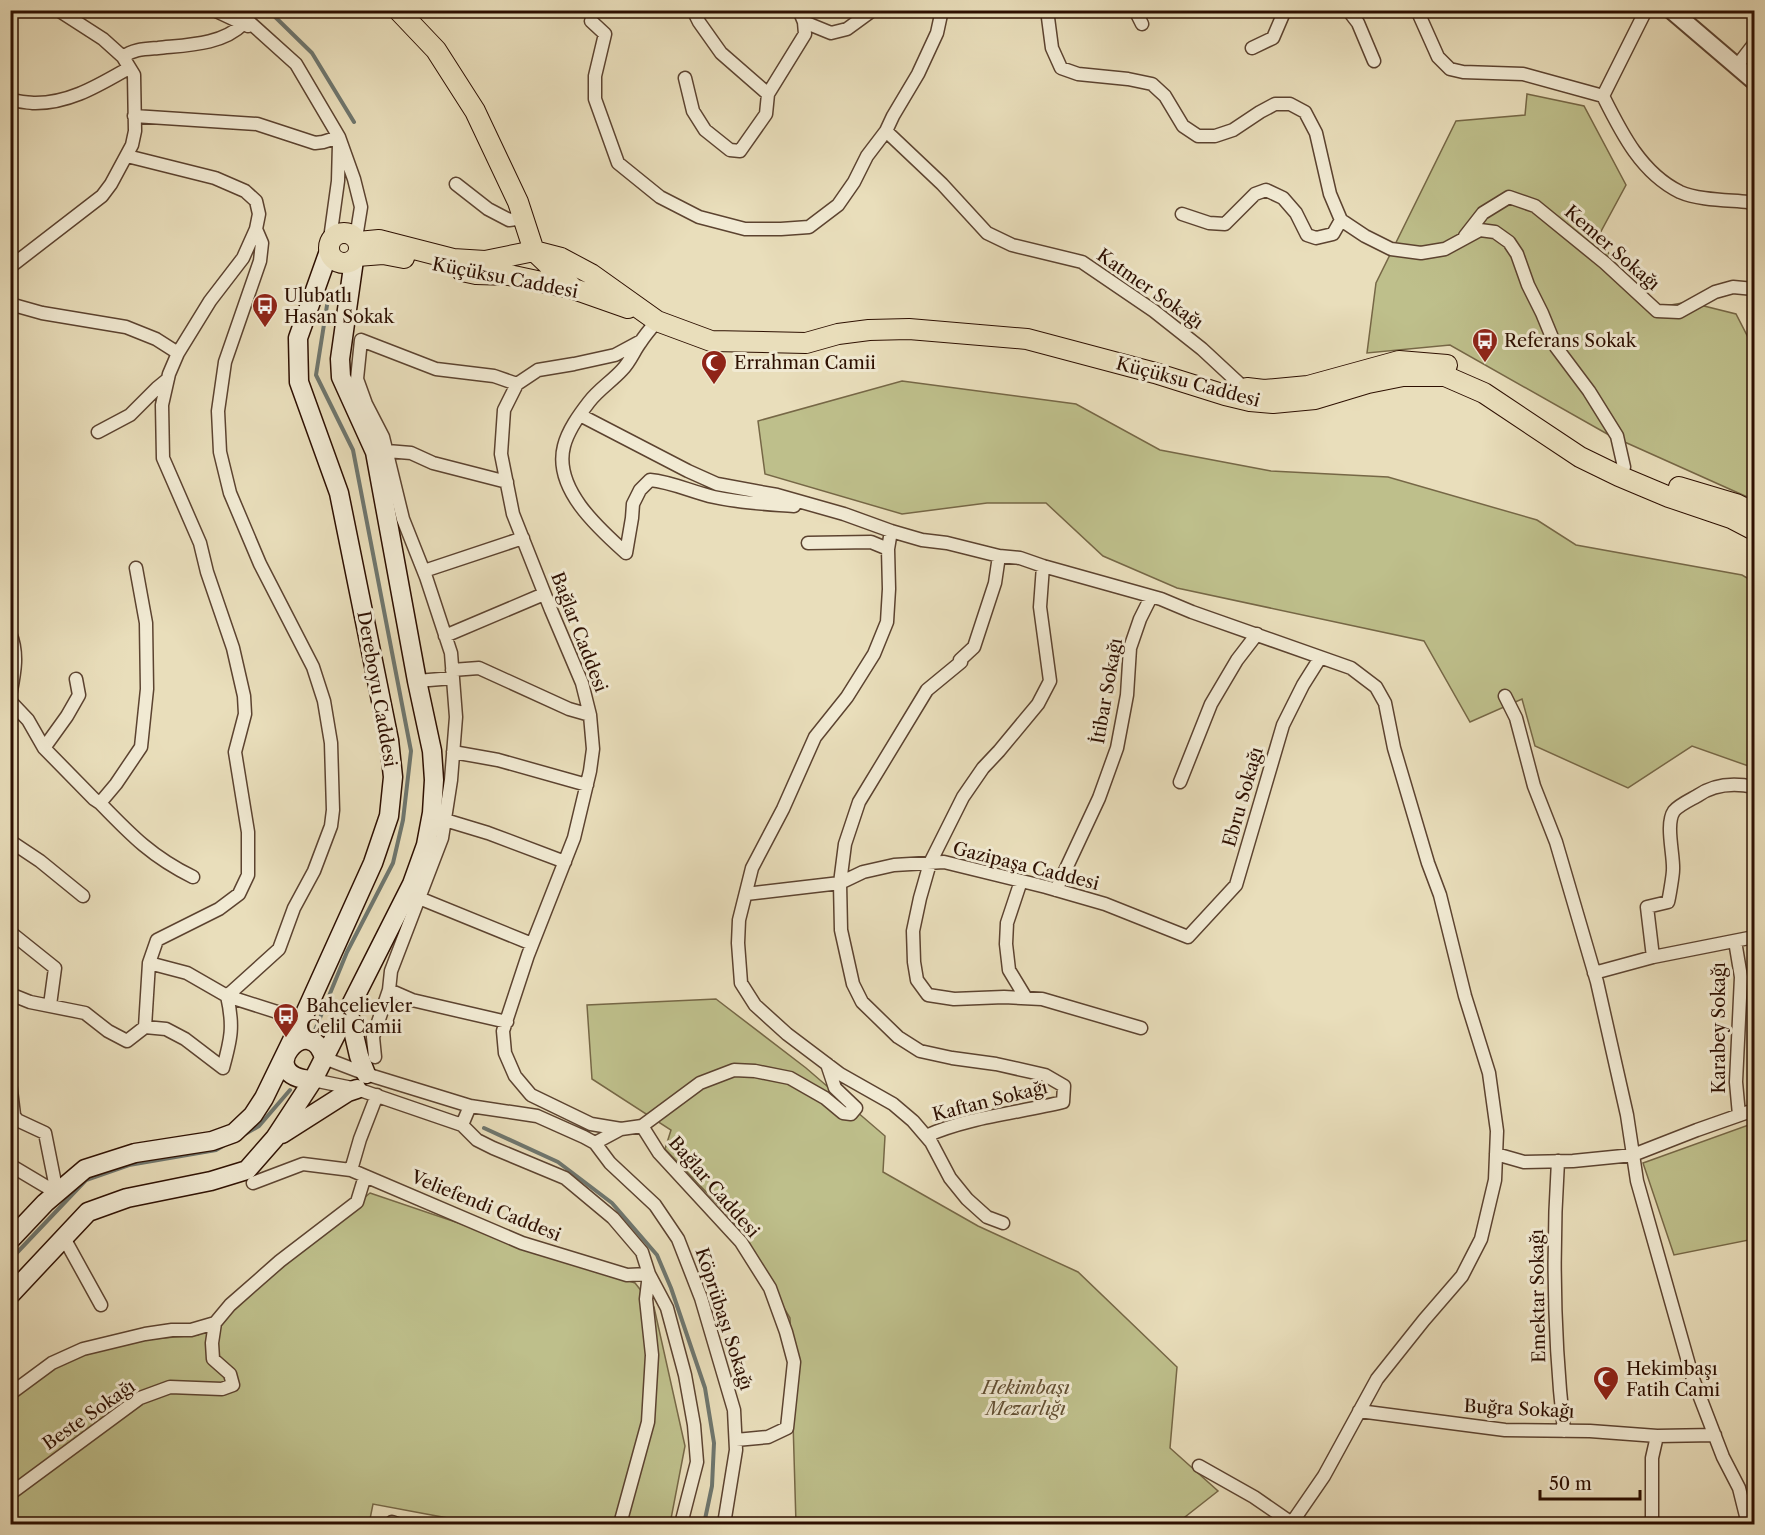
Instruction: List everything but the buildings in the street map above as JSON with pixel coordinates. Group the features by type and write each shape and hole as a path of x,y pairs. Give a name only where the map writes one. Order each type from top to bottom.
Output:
{"main road":[{"path":"398,10 436,50 475,111 524,218 534,251 574,289"},
{"path":"524,218 561,258"},
{"path":"524,218 508,266 528,263 534,251"},
{"name":"Küçüksu Caddesi","path":"329,249 330,241 337,234 347,233 356,249 476,274 508,266 711,341 806,343 838,334 869,330 909,329 1028,339 1155,373 1225,395 1250,401 1273,403 1315,399 1368,383 1403,376 1445,376 1484,393 1580,457 1621,472 1671,484 1736,504 1755,513"},
{"name":"Dereboyu Caddesi","path":"10,1240 45,1203 85,1169 135,1153 212,1141 234,1133 253,1115 264,1098 302,1020 374,863 389,816 393,777 389,740 339,493 299,382 298,338 329,249"},
{"path":"10,1295 88,1212 127,1198 211,1181 247,1170 275,1138 313,1080 412,884 426,845 432,813 434,780 432,751 375,452 341,376 340,358 356,249"},
{"name":"Küçüksu Caddesi","path":"534,251 561,258 591,274 654,319"},
{"name":"Küçüksu Caddesi","path":"766,342 882,320 914,319 1033,330 1244,388 1264,390 1308,386 1399,361 1444,364 1484,378 1529,406 1621,472 1669,497 1731,518 1755,530"},
{"path":"275,1138 361,1082 359,1056 348,1009"},
{"path":"313,1080 293,1076 286,1065 286,1052 295,1043 307,1041 319,1046 324,1058"}],"street":[{"path":"10,267 102,196 127,156 135,131 134,75 104,39 58,10"},
{"path":"214,10 259,30"},
{"path":"236,10 296,64 339,137 361,207 356,249"},
{"path":"693,10 721,53 768,94"},
{"path":"802,16 831,33 847,29 873,10"},
{"path":"591,21 605,34 595,76 595,99 618,163 660,197 699,217 745,229 781,229 808,227 838,205 854,182 867,156 886,131 923,64 937,33 942,10"},
{"path":"1047,10 1052,48 1061,68 1078,74 1152,84 1165,96 1183,126 1198,136 1215,136 1233,130 1275,104 1290,104 1305,112 1316,133 1330,194 1341,219 1365,236 1391,249 1421,253 1445,249 1480,230 1495,232 1509,242 1517,254 1527,285 1556,347 1617,436 1621,472"},
{"path":"1135,10 1142,24"},
{"path":"1252,48 1273,38 1285,10"},
{"path":"1348,10 1358,23 1374,61"},
{"path":"1417,10 1438,57 1450,69 1463,72 1523,74 1602,96 1625,139 1655,177 1681,193 1748,202 1755,205"},
{"path":"1602,96 1646,10"},
{"path":"1671,10 1755,81"},
{"path":"685,78 693,111 705,130 730,150 740,151 766,114 768,94 805,34 802,16"},
{"path":"10,99 18,102 59,101 83,93 126,63 129,53 191,45 215,39 233,32 243,24"},
{"path":"1737,66 1755,44"},
{"path":"135,116 257,124 315,143 339,137"},
{"name":"Katmer Sokağı","path":"886,131 942,184 987,233 1011,245 1082,262 1162,317 1202,349 1244,388"},
{"path":"329,249 338,181 339,137"},
{"path":"127,156 215,178 245,191 256,201 260,214 243,258 210,301 178,352 162,405 163,458 200,543 207,572 233,648 244,696 245,714 235,752 248,832 248,875 239,894 219,909 157,940 149,963 145,1027"},
{"path":"456,184 488,209 509,220 524,218"},
{"path":"1182,214 1209,223 1225,224 1255,194 1266,190 1283,198 1296,213 1307,235 1316,238 1333,234 1341,219"},
{"name":"Kemer Sokağı","path":"1462,239 1483,213 1509,197 1535,206 1605,263 1657,311 1679,312 1715,292 1733,287 1755,289"},
{"path":"227,996 279,949 294,908 314,871 331,826 333,810 330,743 324,701 313,667 260,564 234,503 220,452 218,411 225,362 260,261 262,243 256,229"},
{"path":"10,304 42,313 126,327 156,339 178,352"},
{"path":"654,319 624,368 590,400 572,426 564,447 563,467 570,488 585,513 626,553 633,504 640,490 650,480 664,481 685,490 716,498 820,507"},
{"path":"375,1057 373,1037 389,990 391,971 442,838 451,780 456,717 451,653 424,571 403,519 383,437 366,404 357,379 361,340 436,369 494,376 517,384 538,370 615,355 641,341"},
{"path":"98,432 130,415 168,379"},
{"name":"Bağlar Caddesi","path":"517,384 504,410 501,454 513,514 582,683 590,715 592,749 587,784 574,838 532,944 503,1031 505,1053 514,1076 531,1095 591,1124 621,1129"},
{"path":"580,415 669,462 717,484 777,495 922,540 946,543 999,556 1020,558 1161,599 1351,668 1376,687 1385,703 1394,748 1428,863 1440,895 1465,996 1489,1073 1497,1131 1495,1179 1480,1239 1462,1276 1377,1379 1324,1476 1292,1524 1254,1497 1199,1466"},
{"path":"387,451 411,453 433,463 507,482"},
{"path":"891,531 888,549 887,622 874,654 847,697 815,736 783,809 752,868 739,920 741,983 754,1005 787,1034 840,1074 893,1104 913,1121 931,1142 950,1178 967,1199 987,1217 1003,1223"},
{"path":"424,571 523,538"},
{"path":"808,543 871,542 888,549"},
{"path":"840,883 845,844 859,802 927,690 961,662 960,660 974,647 995,583 999,556"},
{"path":"1043,566 1040,607 1050,681 1038,704 983,768 963,798 930,863 913,931 917,980 928,995 954,999 1004,997 1042,999 1141,1028"},
{"path":"100,803 141,747 147,689 147,656 146,623 136,568"},
{"path":"445,636 544,594"},
{"name":"İtibar Sokağı","path":"1056,890 1099,798 1117,748 1127,695 1130,648 1151,597"},
{"path":"10,633 16,666 10,696"},
{"path":"1180,782 1211,704 1237,660 1257,634"},
{"name":"Ebru Sokağı","path":"1188,937 1236,885 1283,725 1303,685 1320,658"},
{"path":"417,681 479,668 569,709 590,715"},
{"path":"44,748 79,695 76,679"},
{"path":"1505,696 1516,718 1534,786 1556,842 1594,973 1627,1115 1637,1180 1693,1378 1723,1457 1739,1488 1748,1524"},
{"path":"10,701 28,720 44,748 94,800 100,803 154,855 193,877"},
{"path":"453,752 498,760 587,784"},
{"path":"1653,957 1647,908 1668,902 1670,898 1673,872 1670,822 1674,810 1704,791 1723,785 1744,785 1755,788"},
{"path":"445,819 565,862"},
{"path":"10,841 40,861 83,896"},
{"name":"Gazipaşa Caddesi","path":"746,894 840,883 863,872 894,865 944,862 1105,904 1188,937"},
{"path":"1021,881 1007,923 1006,944 1009,970 1026,998"},
{"name":"Kaftan Sokağı","path":"840,883 841,930 853,984 862,1002 898,1037 920,1051 996,1064 1045,1076 1064,1086 1063,1102 990,1116 947,1127 926,1136"},
{"path":"419,898 532,944"},
{"path":"11,928 55,968 50,1005"},
{"path":"1594,973 1653,957 1755,938"},
{"name":"Karabey Sokağı","path":"1735,941 1741,977 1736,1082 1739,1115"},
{"path":"149,963 187,973 227,996 302,1020"},
{"path":"389,990 412,1000 507,1022"},
{"path":"10,994 30,1002 85,1013 108,1031 127,1041 145,1027 166,1029 185,1040 222,1068 231,1038 227,996"},
{"name":"Köprübaşı Sokağı","path":"324,1058 361,1082 470,1106 537,1116 585,1137 595,1143 610,1163 655,1204 678,1239 701,1298 734,1410 736,1450 724,1524"},
{"path":"595,1143 621,1129 642,1126 700,1083 734,1070 755,1071 790,1078 825,1098 843,1113 851,1114 856,1108 835,1089 827,1064"},
{"path":"313,1080 361,1082 377,1095 462,1125 477,1140 565,1178 613,1218 642,1252 649,1274 667,1308 685,1375 694,1425 697,1462 681,1524"},
{"path":"10,1082 14,1115 17,1120 45,1133 57,1193"},
{"path":"351,1170 377,1095"},
{"path":"462,1125 470,1106"},
{"path":"1496,1154 1524,1162 1633,1155 1755,1110"},
{"name":"Bağlar Caddesi","path":"642,1126 659,1154 741,1242 770,1288 786,1332 794,1362 787,1428 768,1437 736,1440"},
{"name":"Emektar Sokağı","path":"1558,1161 1554,1221 1554,1297 1557,1374 1564,1431"},
{"name":"Veliefendi Caddesi","path":"253,1183 303,1164 351,1170 522,1243 627,1275 649,1274"},
{"path":"10,1165 57,1193"},
{"path":"10,1394 52,1363 83,1349 145,1334 191,1330 215,1323 230,1305 280,1261 357,1202 365,1176"},
{"path":"64,1238 101,1305"},
{"path":"620,1524 648,1422 652,1355 646,1299 649,1274"},
{"name":"Beste Sokağı","path":"10,1494 140,1398 170,1387 222,1389 233,1385 230,1374 213,1359 212,1343 215,1323"},
{"name":"Buğra Sokağı","path":"1359,1411 1504,1430 1657,1436 1714,1435"},
{"path":"1652,1524 1652,1458 1657,1436"}],"green space":[{"path":"1527,94 1584,106 1626,185 1598,237 1617,266 1659,307 1688,302 1736,314 1754,349 1754,500 1609,435 1450,345 1367,353 1376,283 1456,121 1525,115"},
{"path":"902,381 1076,404 1160,450 1271,471 1388,477 1537,520 1576,545 1742,575 1754,582 1754,768 1692,746 1628,788 1535,746 1522,699 1470,722 1424,641 1177,588 1103,556 1046,503 987,503 902,514 765,474 758,421"},
{"name":"Hekimbaşı Mezarlığı","path":"716,999 806,1068 885,1136 883,1172 978,1226 1078,1272 1177,1367 1170,1448 1218,1491 1176,1524 796,1524 790,1318 730,1217 665,1149 671,1130 592,1079 587,1005"},
{"path":"1754,1123 1754,1239 1674,1255 1643,1163"},
{"path":"370,1193 635,1283 654,1307 685,1446 670,1524 459,1524 458,1520 373,1504 369,1524 11,1524 10,1397 83,1345 198,1335"}],"waterway":[{"path":"268,10 312,53 354,122"},
{"path":"313,1035 347,952 393,863 403,820 411,751 353,450 316,375 328,299"},
{"path":"245,1134 259,1126 290,1090"},
{"path":"484,1128 558,1162 612,1203 657,1255 671,1288 705,1388 714,1443 712,1486 704,1524"},
{"path":"10,1260 86,1180 129,1165 216,1150 223,1146"}],"place":[{"name":"Ulubatlı Hasan Sokak","path":"265,329"},
{"name":"Referans Sokak","path":"1485,364"},
{"name":"Errahman Camii","path":"714,386"},
{"name":"Bahçelievler Celil Camii","path":"286,1039"},
{"name":"Hekimbaşı Fatih Cami","path":"1606,1402"}]}
